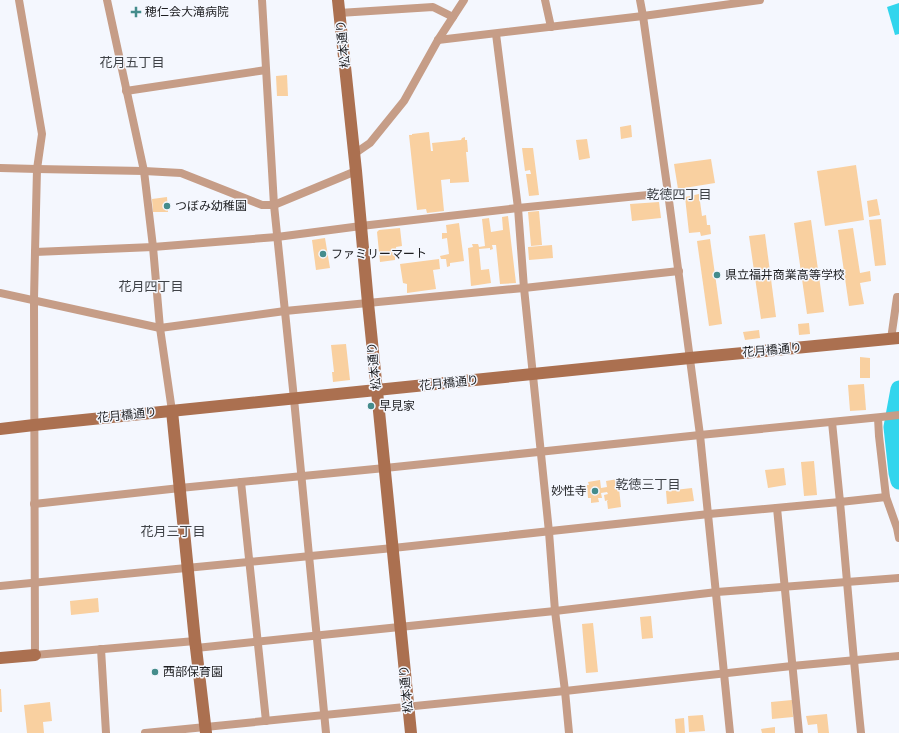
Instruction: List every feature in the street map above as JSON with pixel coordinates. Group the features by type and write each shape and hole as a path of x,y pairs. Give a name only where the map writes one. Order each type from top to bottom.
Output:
{"street":[{"path":"19,0 42,134 37,169 34,300 35,655"},
{"path":"107,0 144,171 153,247 160,328 172,411 206,730"},
{"path":"262,0 274,205 326,733"},
{"name":"松本通り","path":"338,0 411,733"},
{"path":"354,154 370,143 404,102 438,40 464,0"},
{"path":"545,0 551,27"},
{"path":"640,0 679,271 700,435 730,733"},
{"path":"438,40 643,16 760,0"},
{"path":"339,13 432,4 453,17"},
{"path":"496,34 518,208 524,288 549,532 555,611 569,733"},
{"path":"126,91 266,70"},
{"path":"0,168 181,173 262,205 274,205 356,171"},
{"path":"36,252 153,247 277,237 518,208 668,193"},
{"path":"0,293 160,328 285,311 524,288 679,271"},
{"path":"896,338 897,297 899,296"},
{"name":"花月橋通り","path":"0,429 896,338"},
{"path":"34,504 899,415"},
{"path":"879,418 879,436 886,497 899,538"},
{"path":"832,422 861,733"},
{"path":"241,482 266,721"},
{"path":"0,586 393,548 708,514 886,497"},
{"path":"777,508 799,733"},
{"path":"0,658 101,649 258,642 555,611 717,592 899,578"},
{"path":"101,649 106,733"},
{"path":"145,733 206,730 266,721 899,656"}],"water":[{"path":"899,3 899,34 895,35 887,7"}],"building":[{"path":"287,75 288,96 277,96 276,76"},
{"path":"631,125 632,137 621,139 620,127"},
{"path":"429,132 431,151 433,151 432,143 461,140 465,137 465,140 467,140 468,152 466,152 469,182 450,183 450,179 441,180 444,211 427,213 426,209 417,210 409,135"},
{"path":"587,139 590,158 579,160 576,140"},
{"path":"522,148 533,148 539,195 529,196 526,174 531,174 530,170 525,171"},
{"path":"711,159 715,183 678,189 674,164"},
{"path":"856,165 864,220 825,226 817,171"},
{"path":"699,194 702,216 706,215 707,225 710,225 711,234 701,236 700,232 689,233 685,197"},
{"path":"167,197 168,212 153,212 152,199"},
{"path":"877,199 880,215 869,217 867,201"},
{"path":"659,202 661,218 632,221 630,204"},
{"path":"539,211 542,245 531,246 528,212"},
{"path":"508,216 516,283 500,284 496,245 492,245 493,249 490,250 490,248 479,249 481,270 489,269 491,283 471,286 468,248 473,247 472,244 478,244 479,247 485,246 482,219 489,218 491,232 503,230 502,217"},
{"path":"881,219 886,265 875,266 869,220"},
{"path":"811,220 824,312 807,314 794,223"},
{"path":"459,223 464,261 450,263 450,266 447,267 446,259 441,259 440,256 449,254 447,238 442,239 442,233 447,233 446,225"},
{"path":"400,228 402,246 396,247 397,256 395,256 395,260 380,262 377,232 379,230"},
{"path":"853,228 860,273 870,271 871,281 860,283 864,304 849,306 838,230"},
{"path":"765,234 776,317 761,319 749,236"},
{"path":"325,238 330,268 316,270 312,240"},
{"path":"710,239 722,324 709,326 697,241"},
{"path":"552,245 553,258 529,260 528,247"},
{"path":"439,259 440,269 433,270 436,289 407,293 407,284 403,283 400,264"},
{"path":"809,323 810,334 799,335 798,324"},
{"path":"759,330 760,338 745,340 743,332"},
{"path":"346,344 350,380 333,382 332,372 334,372 331,345"},
{"path":"860,357 870,358 870,378 860,378"},
{"path":"864,384 866,410 850,411 848,385"},
{"path":"814,461 817,495 804,496 801,462"},
{"path":"784,468 786,485 768,488 765,470"},
{"path":"618,479 621,507 608,509 608,500 605,501 604,495 608,494 607,492 601,493 602,498 598,498 599,502 591,503 591,498 588,498 588,482 600,480 601,488 607,487 606,481"},
{"path":"692,488 694,501 667,504 666,491"},
{"path":"98,598 99,612 71,615 70,601"},
{"path":"651,616 653,638 642,639 640,617"},
{"path":"593,623 598,672 586,673 582,624"},
{"path":"1,689 2,712 0,712"},
{"path":"792,700 793,717 772,719 771,702"},
{"path":"50,702 52,721 43,722 44,733 27,733 24,705"},
{"path":"827,714 829,733 818,733 817,724 808,725 806,716"},
{"path":"703,715 705,731 689,732 688,716"},
{"path":"684,718 685,733 676,733 675,719"},
{"path":"775,727 775,733 762,733 761,729"}],"waterway":[{"path":"899,389 892,427 899,481"}],"place":[{"name":"穂仁会大滝病院","path":"136,12"},
{"name":"つぼみ幼稚園","path":"167,206"},
{"name":"ファミリーマート","path":"323,254"},
{"name":"県立福井商業高等学校","path":"717,275"},
{"name":"早見家","path":"371,406"},
{"name":"妙性寺","path":"595,491"},
{"name":"西部保育園","path":"155,672"}],"district":[{"name":"花月五丁目","path":"132,62"},
{"name":"乾徳四丁目","path":"679,194"},
{"name":"花月四丁目","path":"151,286"},
{"name":"乾徳三丁目","path":"648,484"},
{"name":"花月三丁目","path":"173,531"}]}
